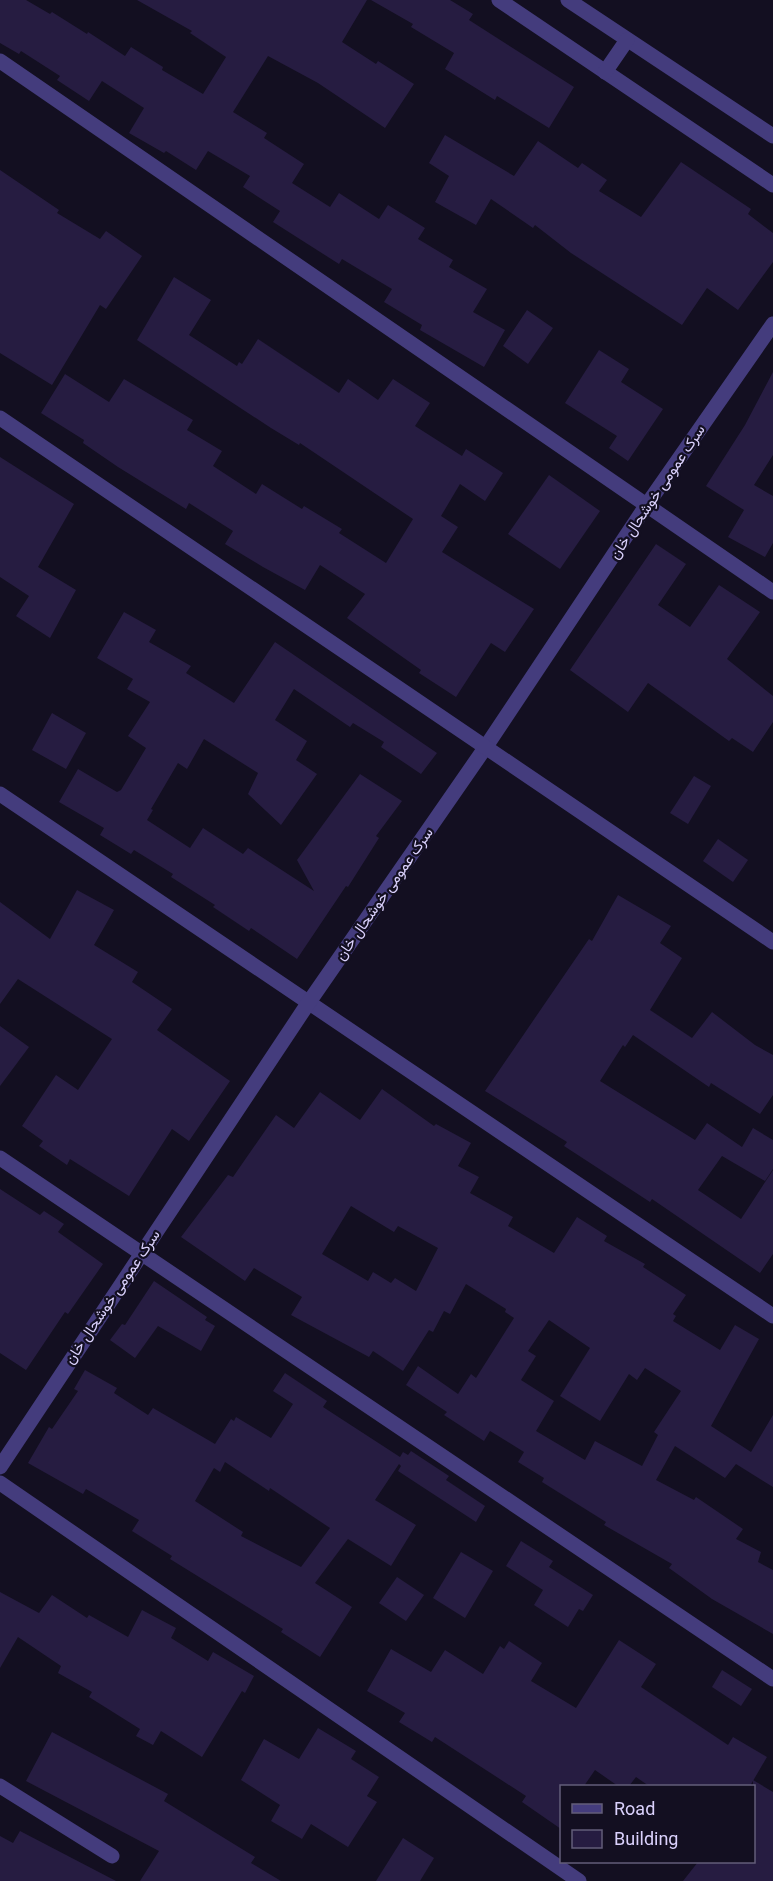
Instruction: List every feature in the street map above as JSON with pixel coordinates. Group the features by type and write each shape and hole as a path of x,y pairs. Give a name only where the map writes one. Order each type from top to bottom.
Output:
{"street":[{"path":"499,0 773,185"},
{"path":"568,0 773,136"},
{"path":"605,72 627,40"},
{"path":"0,61 773,592"},
{"name":"سرک عمومی خوشحال خان","path":"0,1467 309,1002 485,748 646,506 773,324"},
{"path":"0,418 773,942"},
{"path":"0,794 773,1316"},
{"path":"0,1158 773,1679"},
{"path":"0,1483 579,1881"},
{"path":"0,1785 112,1856"}],"building":[{"path":"0,0 26,0 50,14 52,12 87,34 88,32 125,56 131,47 163,67 162,70 203,94 226,57 190,33 192,31 137,0 367,0 342,42 376,64 378,61 414,84 385,128 318,83 268,56 233,112 267,133 264,138 304,164 292,183 330,207 339,193 379,219 388,205 425,228 418,239 453,260 449,267 487,289 473,312 505,330 484,367 420,330 422,325 384,302 392,289 342,259 339,264 273,222 280,211 243,187 250,176 208,151 196,170 166,151 164,153 129,133 144,108 102,81 89,101 57,80 60,76 21,51 19,54 0,43"},
{"path":"371,0 450,0 473,14 469,20 574,87 549,128 497,96 495,100 445,69 454,53 411,27 413,24"},
{"path":"445,135 514,176 538,141 578,168 582,163 607,180 599,191 641,217 681,162 751,209 748,214 773,233 773,262 738,310 707,288 682,325 571,253 535,225 533,228 491,199 476,225 435,202 449,176 429,163"},
{"path":"0,170 59,210 57,213 100,239 106,231 142,256 106,309 100,305 52,385 0,353"},
{"path":"174,277 211,300 189,335 237,366 239,362 242,364 258,339 339,393 348,379 378,400 393,379 430,403 415,426 462,456 466,449 503,473 485,501 460,484 441,516 458,527 442,552 534,609 505,652 491,643 456,697 419,673 421,670 347,618 365,594 320,565 305,590 263,567 225,544 233,531 189,503 186,509 118,467 83,443 84,440 41,413 65,374 109,402 124,379 193,420 187,430 222,451 213,466 256,494 262,484 302,509 304,506 342,529 339,533 386,563 413,519 300,443 299,445 271,428 137,340"},
{"path":"527,310 553,328 528,364 503,346"},
{"path":"599,350 629,369 621,382 663,409 628,461 609,448 617,436 565,403"},
{"path":"773,372 773,455 754,485 773,496 773,543 765,557 728,537 744,510 706,486 745,425"},
{"path":"0,457 74,504 38,567 76,590 50,638 16,616 29,596 0,577"},
{"path":"549,475 600,511 560,569 508,534"},
{"path":"656,544 686,564 658,605 690,627 719,585 760,612 727,659 773,696 773,722 753,752 732,738 729,741 648,683 628,712 570,670"},
{"path":"124,612 156,630 149,642 191,666 186,673 234,703 275,642 437,753 421,774 381,747 384,742 353,723 350,727 294,689 275,720 307,741 296,760 317,774 281,825 248,794 258,773 204,739 187,769 178,763 147,820 190,848 203,828 243,854 248,848 314,891 297,860 360,774 402,801 376,836 379,838 348,887 346,886 297,959 251,928 249,931 213,907 215,905 171,877 173,874 134,850 131,854 100,835 104,828 59,802 78,769 117,792 121,790 146,748 128,736 150,702 127,689 133,679 97,658"},
{"path":"52,713 86,733 66,769 32,750"},
{"path":"694,776 711,786 688,824 670,813"},
{"path":"718,839 748,860 733,882 703,861"},
{"path":"77,890 114,910 94,945 138,972 132,982 172,1009 157,1030 230,1081 189,1141 172,1129 129,1196 70,1159 67,1165 39,1146 43,1141 22,1126 56,1075 78,1090 112,1039 18,979 0,1004 0,902 50,939"},
{"path":"618,895 671,926 660,943 682,958 650,1010 692,1038 712,1012 755,1045 773,1055 773,1095 760,1114 711,1083 709,1087 633,1035 625,1047 623,1045 600,1081 695,1140 707,1123 742,1147 753,1128 773,1140 773,1169 765,1181 722,1156 698,1190 741,1219 773,1170 773,1254 760,1273 652,1199 650,1202 564,1146 567,1142 485,1091 589,939 592,941"},
{"path":"0,1026 29,1047 0,1086"},
{"path":"382,1089 434,1126 436,1124 471,1143 458,1166 479,1177 470,1193 513,1217 508,1226 554,1253 577,1217 607,1236 604,1241 645,1264 643,1267 686,1295 673,1314 676,1316 673,1321 720,1350 735,1325 759,1339 711,1426 751,1452 773,1415 773,1487 736,1464 725,1478 675,1446 656,1480 694,1500 696,1497 743,1529 736,1539 761,1552 758,1562 773,1570 773,1634 712,1599 669,1568 672,1564 604,1525 606,1522 542,1482 544,1478 518,1462 524,1452 490,1431 484,1441 444,1415 447,1412 406,1385 418,1366 458,1394 471,1374 476,1378 514,1318 505,1312 506,1309 466,1284 450,1314 444,1311 433,1332 429,1330 403,1371 373,1351 369,1357 291,1315 302,1297 254,1268 245,1281 181,1237 228,1175 233,1177 276,1115 294,1128 320,1092 360,1120","holes":["351,1206 394,1232 398,1226 438,1248 416,1291 395,1278 391,1283 373,1272 368,1281 322,1254","549,1320 590,1348 560,1396 600,1421 629,1374 637,1380 645,1368 681,1391 654,1432 658,1435 642,1466 595,1441 585,1460 536,1431 554,1401 521,1380 536,1356 528,1351"]},
{"path":"0,1189 40,1215 44,1211 64,1224 58,1232 103,1264 68,1314 65,1312 26,1370 0,1353"},
{"path":"154,1281 207,1317 205,1320 215,1326 201,1351 158,1326 135,1358 110,1340 122,1324 125,1325"},
{"path":"85,1370 117,1388 114,1393 148,1415 153,1408 215,1444 231,1419 234,1421 236,1417 271,1438 293,1404 273,1391 285,1373 327,1401 323,1407 400,1457 403,1452 408,1455 411,1451 449,1476 446,1480 485,1506 476,1522 398,1471 401,1466 399,1464 375,1500 416,1525 391,1566 348,1539 315,1583 352,1607 320,1657 281,1632 283,1629 170,1559 172,1556 132,1531 139,1520 86,1489 83,1494 28,1463 49,1427 52,1429 78,1391 74,1389","holes":["225,1462 269,1491 270,1488 330,1528 301,1567 241,1536 243,1532 195,1501 214,1468 220,1472"]},
{"path":"521,1541 553,1561 549,1567 593,1595 583,1611 579,1609 568,1627 534,1605 543,1590 506,1566"},
{"path":"461,1552 493,1571 465,1618 433,1598"},
{"path":"397,1577 424,1595 406,1621 379,1603"},
{"path":"0,1592 39,1613 52,1595 87,1618 89,1615 128,1637 142,1610 176,1628 171,1638 208,1661 213,1652 254,1676 245,1693 242,1691 202,1757 161,1731 153,1745 136,1736 140,1729 89,1697 92,1692 58,1673 61,1666 18,1637 0,1668"},
{"path":"619,1640 656,1664 641,1687 728,1745 733,1737 767,1757 751,1785 648,1785 636,1777 630,1785 617,1785 595,1770 585,1785 560,1785 560,1828 522,1802 526,1796 435,1737 432,1742 399,1722 405,1713 367,1691 391,1649 431,1672 445,1650 483,1674 500,1646 504,1649 509,1641 542,1663 531,1681 576,1708"},
{"path":"722,1670 752,1689 741,1706 712,1687"},
{"path":"318,1728 356,1751 351,1759 379,1777 367,1796 377,1802 348,1847 311,1824 302,1839 271,1821 280,1805 241,1780 264,1739 299,1759"},
{"path":"52,1732 168,1794 164,1801 255,1857 251,1863 281,1881 140,1881 159,1851 26,1781"},
{"path":"753,1780 773,1792 773,1881 683,1881 697,1863 755,1863 755,1785 753,1785"},
{"path":"20,1831 116,1881 0,1881 0,1836 13,1843"},
{"path":"403,1838 434,1858 420,1881 376,1881"}]}
